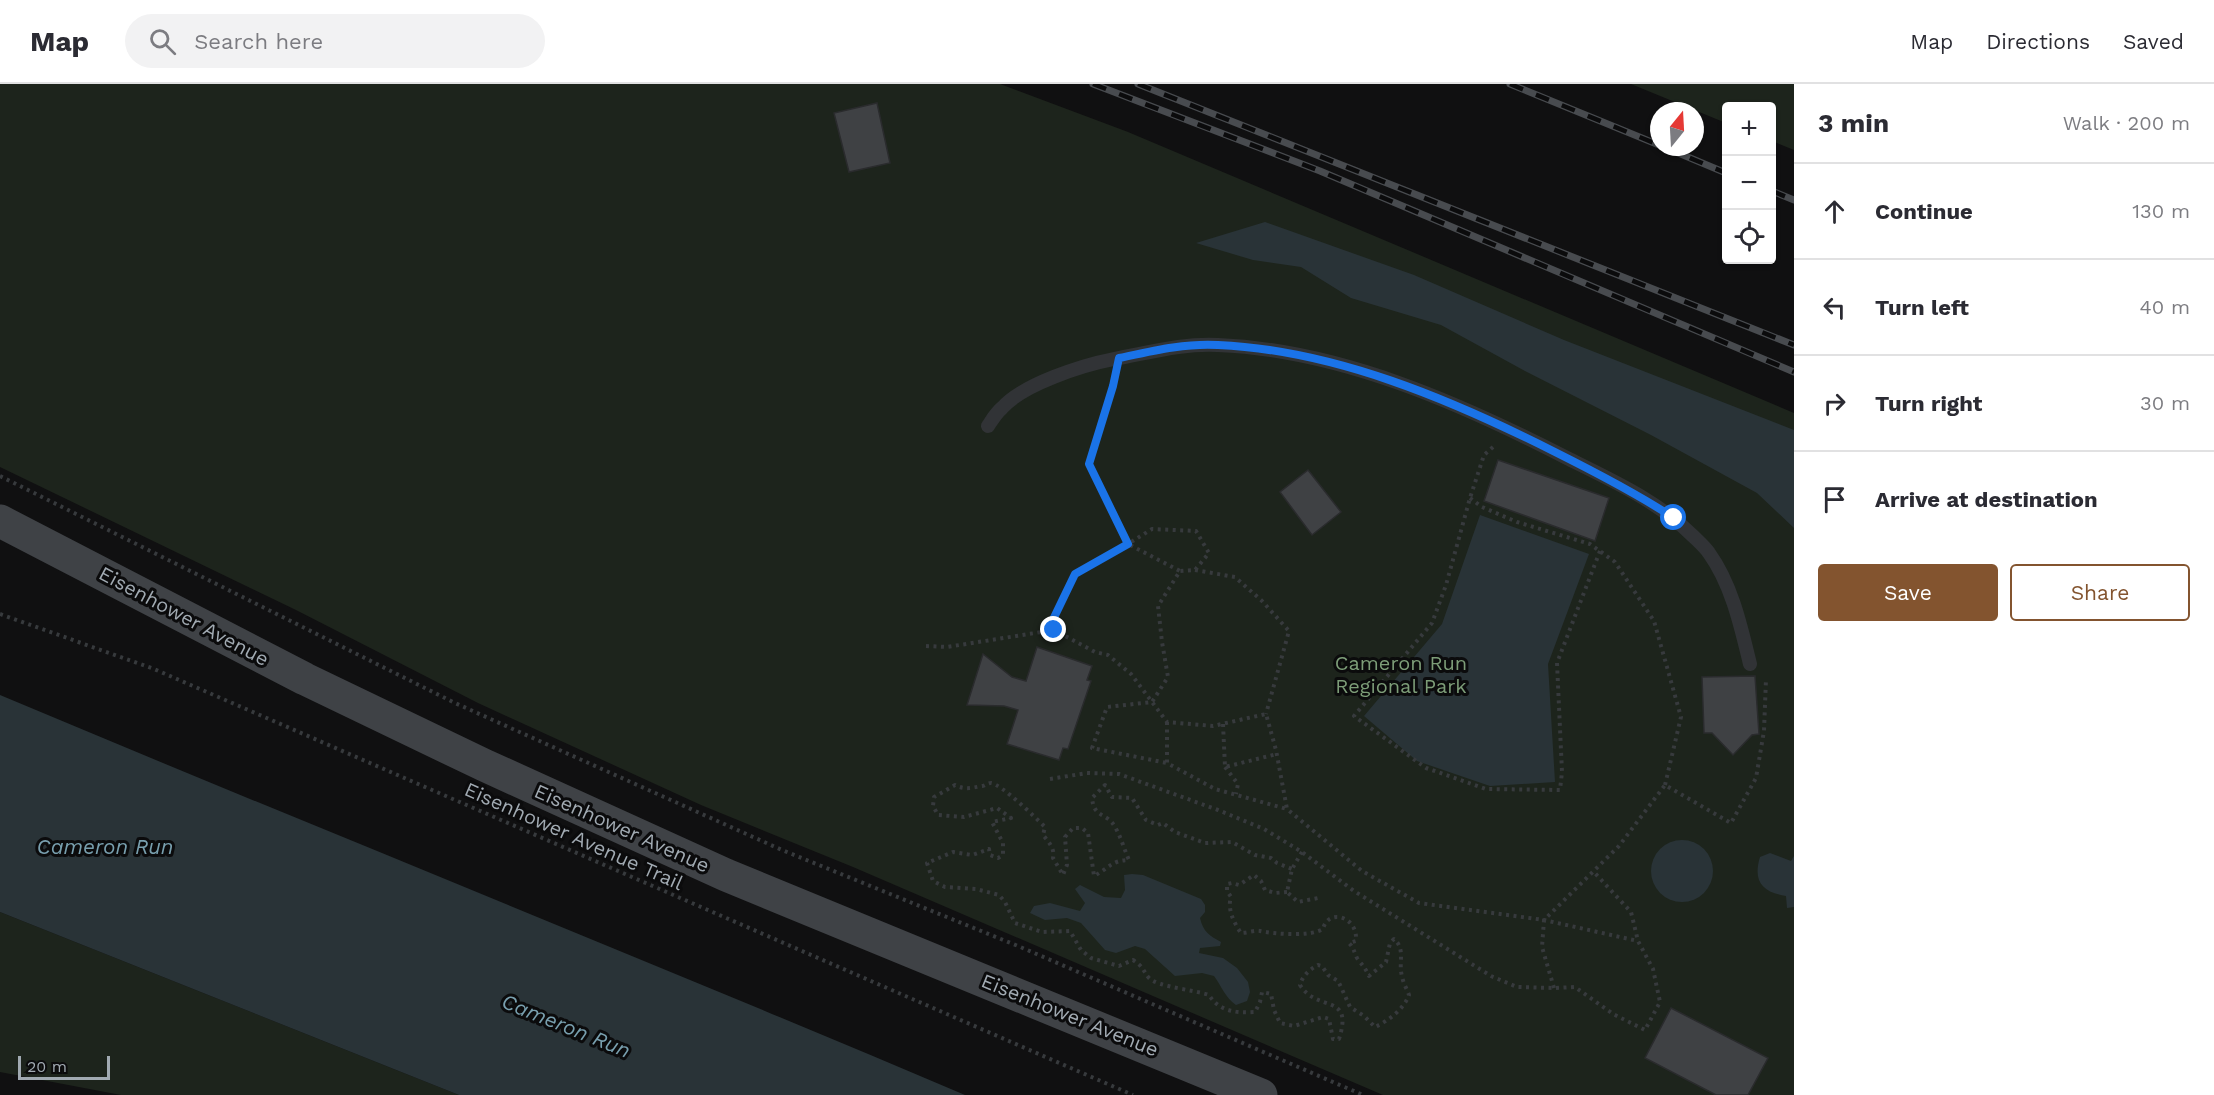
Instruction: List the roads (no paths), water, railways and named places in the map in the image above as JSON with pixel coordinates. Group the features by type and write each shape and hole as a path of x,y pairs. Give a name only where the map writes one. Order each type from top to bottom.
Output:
{"main road":[{"name":"Eisenhower Avenue","path":"0,521 305,679 484,765 726,875 1261,1095"}],"lane":[{"path":"988,426 1002,406 1044,381 1094,363 1165,348 1217,345 1289,353 1359,371 1408,387 1510,429 1637,494 1681,524 1709,552 1723,580 1737,612 1750,664"}],"water":[{"path":"1265,222 1414,275 1564,340 1794,430 1794,528 1757,493 1441,325 1351,298 1301,267 1253,260 1196,243"},
{"path":"1480,515 1589,554 1548,664 1555,782 1490,786 1417,761 1364,716 1442,624"},
{"name":"Cameron Run","path":"0,695 965,1095 459,1095 0,912"},
{"path":"1676,840 1688,840 1704,849 1711,859 1713,871 1711,883 1704,893 1688,902 1676,902 1665,897 1656,888 1651,877 1651,865 1656,854 1665,845"},
{"path":"1770,853 1791,861 1794,856 1794,907 1787,908 1786,896 1770,891 1761,884 1758,872 1760,857"},
{"path":"1124,875 1143,875 1201,899 1205,905 1205,912 1200,918 1203,927 1221,942 1220,946 1200,948 1199,953 1223,958 1237,968 1248,982 1250,992 1247,1001 1236,1005 1232,1002 1214,976 1202,973 1175,976 1145,949 1135,946 1116,953 1105,950 1081,923 1067,918 1045,920 1030,913 1034,906 1050,903 1080,911 1085,903 1075,889 1080,885 1104,897 1121,898 1125,890"}],"railway":[{"path":"1093,84 1320,171 1794,372"},
{"path":"1138,84 1794,345"},
{"path":"1510,84 1650,141"},
{"path":"1685,156 1722,171"},
{"path":"1776,193 1794,200"}],"park label":[{"name":"Cameron Run Regional Park","path":"1401,674"}]}
